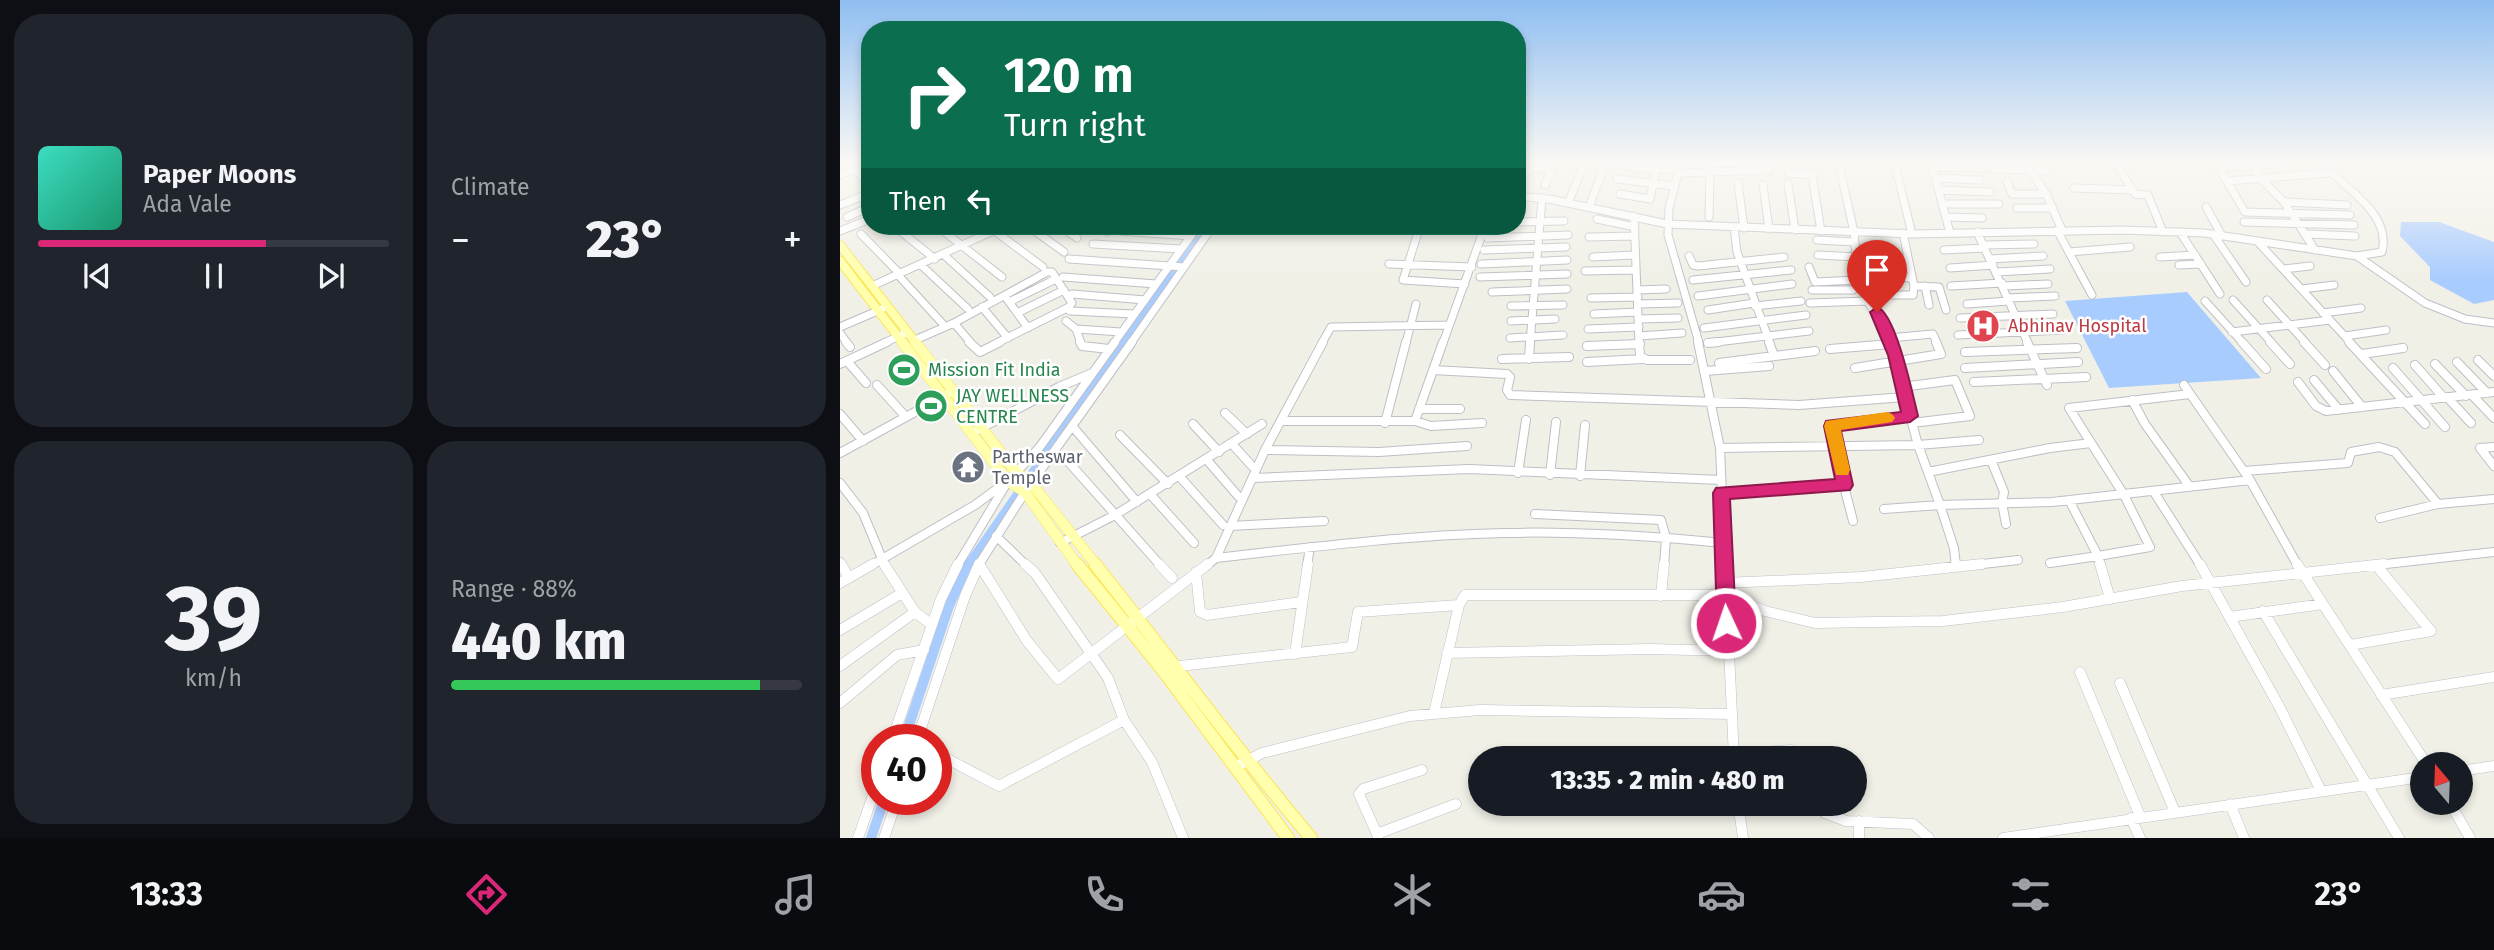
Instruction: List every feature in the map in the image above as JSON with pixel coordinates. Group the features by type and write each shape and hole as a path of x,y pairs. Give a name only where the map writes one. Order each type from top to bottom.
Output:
{"main road":[{"path":"840,245 872,286 883,308"},
{"path":"842,266 883,308 954,391 982,427 1015,478"},
{"path":"907,336 943,396 972,433 1074,536 1132,622"},
{"path":"1028,487 1060,543 1132,622 1169,668 1241,764 1288,838"},
{"path":"1241,764 1311,838"}],"street":[{"path":"1528,359 1542,201"},
{"path":"1558,201 1667,224 1912,234 2060,230 2180,232 2213,234 2357,256 2382,252 2385,246 2382,229 2363,201"},
{"path":"1589,207 1591,201"},
{"path":"1671,201 1667,224 1670,254 1683,286 1713,402 1720,448 1733,746"},
{"path":"1709,201 1709,216"},
{"path":"1740,201 1744,228"},
{"path":"1765,201 1769,229"},
{"path":"1791,201 1795,230"},
{"path":"1816,201 1821,231"},
{"path":"1812,290 1858,287 1854,232 1847,201"},
{"path":"1904,201 1912,234"},
{"path":"1942,201 1950,233"},
{"path":"2050,201 2069,252 2092,295"},
{"path":"2150,201 2162,232"},
{"path":"2239,201 2245,212 2350,215"},
{"path":"2284,201 2315,250"},
{"path":"2286,201 2347,205"},
{"path":"1943,204 2000,204"},
{"path":"2206,207 2222,236"},
{"path":"2017,208 2053,208"},
{"path":"847,216 861,211"},
{"path":"1634,216 1634,255 1643,359"},
{"path":"1946,217 1982,218"},
{"path":"1597,219 1635,227"},
{"path":"1526,222 1564,221"},
{"path":"2244,222 2354,225"},
{"path":"840,231 861,223"},
{"path":"1734,227 1745,275 1774,356"},
{"path":"1978,232 2046,382"},
{"path":"2180,232 2220,294"},
{"path":"1894,295 1913,295 1903,233"},
{"path":"2213,234 2246,282"},
{"path":"2307,234 2355,236"},
{"path":"862,235 942,323"},
{"path":"905,235 935,259"},
{"path":"950,235 1002,277"},
{"path":"872,286 965,246 981,235"},
{"path":"1000,235 1042,267"},
{"path":"1041,235 1064,251"},
{"path":"1073,235 1077,238"},
{"path":"1177,235 1191,236"},
{"path":"922,724 965,596 979,564 1028,487 1207,235"},
{"path":"1417,235 1402,280 1465,284"},
{"path":"1415,421 1482,235"},
{"path":"1488,238 1568,235"},
{"path":"899,724 932,625 957,565 1015,478 1191,236"},
{"path":"1590,237 1635,236"},
{"path":"1817,240 1855,242"},
{"path":"2257,241 2425,424"},
{"path":"1944,250 2034,243"},
{"path":"1093,244 1181,249"},
{"path":"1484,250 1566,247"},
{"path":"2069,252 2130,247"},
{"path":"944,255 990,297"},
{"path":"1593,257 1634,255"},
{"path":"1818,255 1909,259"},
{"path":"2160,257 2195,255"},
{"path":"1689,256 1695,266 1784,257"},
{"path":"1950,268 1993,265 2043,256"},
{"path":"2357,256 2425,303 2466,319 2491,322 2494,330"},
{"path":"1069,260 1184,267"},
{"path":"1480,264 1567,260"},
{"path":"842,266 856,263"},
{"path":"1389,264 1472,267"},
{"path":"2179,265 2201,264"},
{"path":"921,265 968,309"},
{"path":"1993,265 2050,269"},
{"path":"2283,269 2310,266"},
{"path":"1809,267 1815,282 1858,280"},
{"path":"1585,271 1635,270"},
{"path":"1693,280 1791,270"},
{"path":"866,383 843,362 907,336 954,323 982,307 1007,299 1046,272 1052,272 1060,278 1072,301 1071,306 977,351 954,323"},
{"path":"1480,277 1567,274"},
{"path":"1888,277 1941,288 1946,310"},
{"path":"1060,278 1156,284"},
{"path":"1698,296 1792,284"},
{"path":"1951,286 2048,284"},
{"path":"2302,289 2334,285"},
{"path":"1926,286 1929,305"},
{"path":"1492,292 1567,289"},
{"path":"1587,346 1638,316 1666,289"},
{"path":"1017,313 1068,292 1145,300"},
{"path":"1966,303 2055,296"},
{"path":"1591,298 1682,333"},
{"path":"1007,299 1028,328"},
{"path":"2233,300 2290,364"},
{"path":"2267,300 2325,365"},
{"path":"1708,310 1755,304 1867,301 1878,314 1897,361 1918,445 1954,548 1956,567"},
{"path":"2205,301 2266,369"},
{"path":"1588,329 1678,303"},
{"path":"1385,423 1416,304"},
{"path":"1511,306 1563,305"},
{"path":"982,307 1008,338"},
{"path":"840,327 883,308"},
{"path":"2323,313 2361,308"},
{"path":"1070,311 1135,314"},
{"path":"1594,314 1678,318"},
{"path":"1960,318 2053,314"},
{"path":"1704,328 1806,315"},
{"path":"1511,321 1555,319"},
{"path":"2232,331 2330,320"},
{"path":"1066,321 1076,329 1082,346 1109,349"},
{"path":"1216,558 1226,526 1331,327 1448,326"},
{"path":"1076,329 1121,332"},
{"path":"1958,335 2064,330"},
{"path":"2345,336 2386,330"},
{"path":"1708,343 1809,331"},
{"path":"840,333 850,347"},
{"path":"1830,349 1933,334 1941,354 1855,368"},
{"path":"1510,338 1563,335"},
{"path":"1965,352 2077,348"},
{"path":"2362,354 2403,348"},
{"path":"1719,363 1815,351"},
{"path":"1502,359 1569,357"},
{"path":"1587,362 1690,360"},
{"path":"2478,360 2494,376"},
{"path":"1965,368 2078,362"},
{"path":"2457,362 2491,393"},
{"path":"2435,364 2494,418"},
{"path":"2415,365 2471,423"},
{"path":"1704,371 1769,366"},
{"path":"2393,368 2445,427"},
{"path":"1433,370 1507,374 1510,377 1507,390 1510,395 1799,405 1905,397"},
{"path":"2333,370 2362,407"},
{"path":"972,433 1059,387 1092,373"},
{"path":"1975,382 2046,382 2086,377"},
{"path":"1853,521 1832,426 1970,416 1955,380 1902,387"},
{"path":"2314,380 2339,410"},
{"path":"2298,382 2320,410 2491,393"},
{"path":"877,385 906,417"},
{"path":"2184,385 2250,480 2303,574 2418,752"},
{"path":"840,453 954,391"},
{"path":"2050,564 2150,547 2124,495 2069,408 2190,394"},
{"path":"2132,400 2145,424 2190,488"},
{"path":"1419,409 1460,409"},
{"path":"1225,413 1247,434"},
{"path":"840,414 863,441"},
{"path":"1518,473 1526,420"},
{"path":"1281,421 1415,421 1431,426 1482,423"},
{"path":"1550,475 1556,422"},
{"path":"1193,424 1219,452"},
{"path":"1060,543 1115,516 1262,424"},
{"path":"1580,476 1585,425"},
{"path":"1073,427 1138,502"},
{"path":"1119,435 1168,484"},
{"path":"1720,448 1770,445 1918,445 1979,440"},
{"path":"1928,472 2091,443"},
{"path":"1232,444 1252,466"},
{"path":"1265,450 1379,452 1467,446"},
{"path":"2244,471 2348,463 2351,452 2379,447 2395,452 2438,504"},
{"path":"2494,447 2480,448 2494,466"},
{"path":"1063,457 1172,578"},
{"path":"1207,460 1238,496"},
{"path":"1991,460 2004,492 2002,503 2006,524"},
{"path":"1253,478 1469,469 1550,475 1721,481"},
{"path":"1180,477 1226,526 1324,521"},
{"path":"840,562 845,581 975,505 1015,478"},
{"path":"1884,509 2069,500 2250,480"},
{"path":"840,483 863,513 881,559 902,593 915,612 932,625"},
{"path":"1722,493 1844,485"},
{"path":"2154,492 2210,583 2280,708 2321,791"},
{"path":"1150,494 1194,543"},
{"path":"2380,518 2438,504 2494,499"},
{"path":"2069,500 2098,556 2110,599"},
{"path":"1535,514 1659,519 1664,523 1667,538 1661,596"},
{"path":"979,564 1027,641 1058,678 1216,558 1310,547 1504,533 1723,542"},
{"path":"996,536 1035,573 1108,678 1124,720 1152,762 1183,838"},
{"path":"1295,654 1310,547"},
{"path":"1434,713 1459,605 1465,595 1725,595 1765,611 1815,623 1943,621 2210,583 2490,552 2494,562"},
{"path":"1724,583 1861,577 2018,560"},
{"path":"2350,645 2431,631 2376,565"},
{"path":"1196,572 1200,612 1207,615 1301,602"},
{"path":"840,631 902,593"},
{"path":"2229,617 2323,604"},
{"path":"1169,668 1235,658 1352,647 1358,611 1459,605"},
{"path":"2263,611 2399,838"},
{"path":"840,666 915,612"},
{"path":"1447,653 1651,649 1728,651"},
{"path":"840,703 897,655 924,650"},
{"path":"2080,672 2136,817 2140,838"},
{"path":"2381,695 2494,677"},
{"path":"2120,683 2175,811"},
{"path":"1241,764 1262,753 1410,716 1434,713 1480,710 1731,714"},
{"path":"952,761 999,786 1124,720"},
{"path":"2473,769 2494,766"},
{"path":"1422,770 1363,789 1359,794 1378,836 1456,804"},
{"path":"2003,838 2410,778"},
{"path":"2230,804 2244,838"},
{"path":"858,838 866,815"},
{"path":"884,838 892,815"},
{"path":"1740,816 1743,838"},
{"path":"1833,816 1846,821 1913,824 1929,838"},
{"path":"2457,816 2470,838"},
{"path":"1859,821 1859,838"}],"water":[{"path":"2401,222 2439,222 2494,242 2494,300 2474,304 2430,280 2430,267 2400,236"},
{"path":"2187,292 2261,378 2109,388 2065,301"}],"waterway":[{"path":"1122,343 1199,235"},
{"path":"967,566 1123,342"},
{"path":"909,724 949,606 967,566"},
{"path":"871,838 879,815"}],"slow traffic":[{"path":"1842,470 1832,426 1887,418"}],"place":[{"name":"Abhinav Hospital","path":"1983,326"},
{"name":"Mission Fit India","path":"904,370"},
{"name":"JAY WELLNESS CENTRE","path":"931,406"},
{"name":"Partheswar Temple","path":"968,467"}],"route":[{"path":"1726,623 1722,493 1844,485 1832,426 1910,416 1896,355 1877,312"}]}
